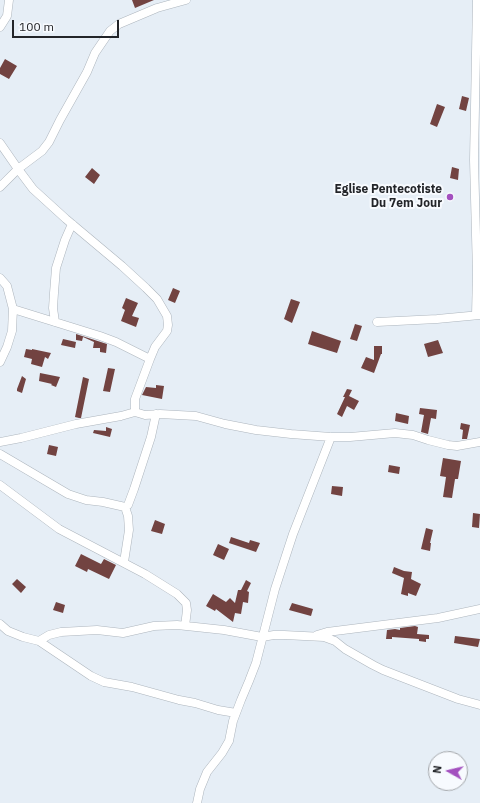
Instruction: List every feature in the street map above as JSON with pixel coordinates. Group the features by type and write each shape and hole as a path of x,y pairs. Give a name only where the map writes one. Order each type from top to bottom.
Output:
{"street":[{"path":"0,27 7,16 9,0"},
{"path":"1,185 18,169 42,151 49,142 87,72 95,54 110,31 119,24 158,8 186,0"},
{"path":"377,322 479,316 477,273 477,0"},
{"path":"0,143 33,189 146,288 157,299 167,316 167,331 155,347 150,359 135,399 135,412"},
{"path":"55,322 53,300 56,268 72,224"},
{"path":"0,278 7,286 13,309 12,331 1,359"},
{"path":"13,309 116,342 150,359"},
{"path":"0,442 135,412 145,415 156,414 196,416 225,424 256,430 331,437 395,433 413,435 428,440 457,446 480,442"},
{"path":"125,507 128,505 151,437 156,414"},
{"path":"196,803 207,772 222,753 229,741 240,700 256,663 275,589 293,534 331,437"},
{"path":"0,454 68,494 86,500 125,507"},
{"path":"0,485 59,529 124,562 177,594 186,603 187,610 185,626"},
{"path":"124,562 129,530 128,516 125,507"},
{"path":"311,636 327,632 438,618 480,609"},
{"path":"0,624 8,631 39,641 91,676 104,682 132,687 218,710 236,713"},
{"path":"39,641 49,635 61,632 97,630 123,633 154,626 177,625 224,630 262,637 274,635 324,637 332,640 383,670 451,696 480,705"}],"building":[{"path":"132,0 154,0 135,8"},
{"path":"5,59 17,66 9,79 0,74 0,68"},
{"path":"462,96 469,98 466,111 459,109"},
{"path":"437,104 445,107 437,127 430,124"},
{"path":"452,167 459,169 458,180 450,178"},
{"path":"92,168 100,175 94,184 85,177"},
{"path":"173,288 180,291 175,303 168,300"},
{"path":"126,298 138,303 132,316 139,318 136,327 121,321 125,310 122,308"},
{"path":"291,299 300,302 292,323 284,319"},
{"path":"355,324 362,326 357,341 350,339"},
{"path":"312,331 341,341 337,353 308,344"},
{"path":"76,334 107,344 106,353 100,352 100,348 93,348 94,342 83,337 82,341 76,340"},
{"path":"63,339 76,342 75,348 61,345"},
{"path":"438,340 443,353 428,357 424,344"},
{"path":"374,346 382,346 382,354 374,373 361,368 366,357 374,360"},
{"path":"26,349 51,353 48,359 45,357 42,367 31,364 32,359 24,357"},
{"path":"108,368 115,369 110,392 103,391"},
{"path":"40,373 60,377 56,387 51,385 52,384 39,381"},
{"path":"22,376 26,379 22,393 17,391 17,389"},
{"path":"83,377 89,379 81,418 79,418 75,417"},
{"path":"156,385 164,386 162,399 142,395 146,387 156,388"},
{"path":"347,389 352,390 349,396 359,401 354,410 347,406 342,417 337,414"},
{"path":"420,408 437,410 436,419 431,418 428,434 421,432 424,415 419,414"},
{"path":"396,413 409,416 408,424 395,421"},
{"path":"461,423 470,425 467,439 462,439 463,430 460,429"},
{"path":"106,427 112,429 110,437 93,433 94,430 106,431"},
{"path":"49,445 58,447 56,456 47,454"},
{"path":"443,458 461,461 458,479 455,479 452,498 443,497 446,477 440,476"},
{"path":"389,465 400,467 399,474 388,472"},
{"path":"332,486 343,487 342,496 331,494"},
{"path":"473,513 480,514 479,528 472,527"},
{"path":"155,520 165,524 162,534 151,531"},
{"path":"426,528 433,530 430,551 421,549"},
{"path":"231,537 249,543 250,540 260,543 256,552 229,543"},
{"path":"218,544 229,549 224,560 213,555"},
{"path":"81,554 101,564 104,559 116,565 109,579 88,569 87,572 75,566"},
{"path":"394,567 412,572 411,579 421,584 416,596 408,593 408,596 401,594 404,578 392,573"},
{"path":"17,579 26,587 21,593 12,584"},
{"path":"246,580 251,583 247,591 249,592 248,603 243,602 241,614 235,613 233,622 216,609 215,611 206,606 213,594 226,602 230,598 235,603 238,590 241,590"},
{"path":"56,602 65,605 63,613 53,610"},
{"path":"292,603 313,609 311,616 289,610"},
{"path":"418,627 417,634 429,635 429,639 426,639 426,642 419,641 419,639 392,637 392,639 386,639 387,630 400,630 400,628"},
{"path":"455,636 480,639 478,647 454,643"}],"place":[{"name":"Eglise Pentecotiste Du 7em Jour","path":"450,197"}]}
